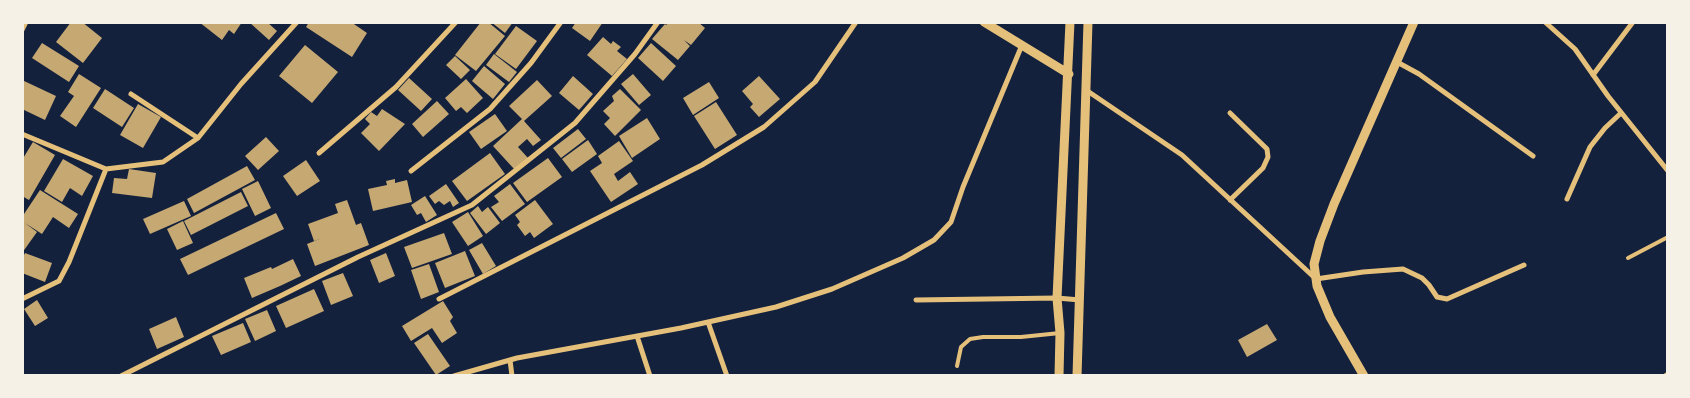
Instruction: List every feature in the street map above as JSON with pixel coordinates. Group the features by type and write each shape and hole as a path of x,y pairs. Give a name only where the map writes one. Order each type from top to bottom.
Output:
{"street":[{"path":"22,30 26,22"},
{"path":"22,134 106,169 163,162 198,138 241,84 297,22"},
{"path":"318,153 396,88 456,22"},
{"path":"412,171 490,109 531,63 561,22"},
{"path":"121,376 358,257 472,205 575,123 636,54 658,22"},
{"path":"440,299 702,165 764,127 815,82 856,22"},
{"path":"984,22 1069,74"},
{"path":"1059,376 1060,333 1057,298 1070,22"},
{"path":"1077,376 1088,22"},
{"path":"1364,376 1330,317 1317,286 1314,264 1330,213 1414,22"},
{"path":"1545,22 1575,49 1621,113 1667,171"},
{"path":"1593,75 1633,22"},
{"path":"454,376 510,360 776,307 832,289 902,258 934,240 951,222 963,187 1022,45"},
{"path":"1397,62 1419,74 1532,156"},
{"path":"1085,90 1182,155 1316,279"},
{"path":"131,94 198,138"},
{"path":"1567,199 1590,148 1605,128 1621,113"},
{"path":"1230,114 1267,149 1268,157 1263,168 1230,200"},
{"path":"22,299 59,280 69,262 106,169"},
{"path":"1316,279 1363,272 1404,269 1422,278 1436,297 1447,299 1524,265"},
{"path":"916,300 1057,298 1080,300"},
{"path":"708,322 727,376"},
{"path":"637,336 650,376"},
{"path":"510,360 512,376"}],"lane":[{"path":"1628,258 1668,237"},
{"path":"956,366 962,347 970,339 1060,333"}],"building":[{"path":"71,22 82,22 102,38 83,63 56,42"},
{"path":"199,22 242,22 234,34 229,30 222,40"},
{"path":"249,22 267,22 277,31 269,40"},
{"path":"309,22 351,22 367,33 352,57 306,27"},
{"path":"481,22 488,22 505,36 476,71 455,55"},
{"path":"491,22 513,22 505,33"},
{"path":"576,22 603,22 590,41 572,28"},
{"path":"669,22 698,22 705,28 691,45 684,40 690,46 678,60 652,39"},
{"path":"516,26 537,41 516,69 495,54"},
{"path":"603,37 611,44 613,41 621,47 617,51 627,59 612,76 587,55"},
{"path":"42,43 79,66 69,82 32,58"},
{"path":"651,43 676,66 663,81 638,58"},
{"path":"305,45 338,72 312,103 279,76"},
{"path":"494,54 517,72 509,82 486,65"},
{"path":"455,56 470,70 461,79 446,65"},
{"path":"484,66 505,84 493,99 472,81"},
{"path":"79,74 101,88 76,127 60,116 74,96 68,92"},
{"path":"633,74 651,95 639,105 621,84"},
{"path":"573,76 593,94 579,110 559,93"},
{"path":"759,76 780,99 759,117 750,107 753,104 742,91"},
{"path":"409,78 432,99 421,111 398,90"},
{"path":"466,79 483,98 467,113 461,107 456,111 445,98"},
{"path":"22,80 56,96 45,120 22,109"},
{"path":"537,80 552,96 524,121 541,140 533,146 527,139 518,147 528,158 515,170 493,146 522,119 509,106"},
{"path":"709,82 719,98 693,115 683,98"},
{"path":"105,89 134,108 122,127 93,108"},
{"path":"620,89 641,110 615,136 604,124 610,118 603,111 614,101 612,96"},
{"path":"437,101 449,114 423,137 412,124"},
{"path":"716,102 737,135 715,149 694,116"},
{"path":"138,104 161,117 143,148 120,135"},
{"path":"382,109 405,124 379,151 361,133 370,124 365,119 371,112 377,116"},
{"path":"495,114 507,131 481,149 469,132"},
{"path":"647,118 660,139 632,158 619,136"},
{"path":"578,129 586,139 561,158 553,148"},
{"path":"266,137 279,151 258,170 245,156"},
{"path":"588,140 597,154 572,172 562,159"},
{"path":"619,141 633,161 614,174 618,181 630,172 638,184 611,202 590,171 602,163 598,156"},
{"path":"33,142 55,155 29,200 22,196 22,160"},
{"path":"490,153 505,174 467,201 452,181"},
{"path":"548,158 562,177 527,202 513,183"},
{"path":"63,159 93,176 82,196 70,188 62,202 44,191"},
{"path":"306,160 320,181 297,196 283,176"},
{"path":"247,166 255,180 194,213 187,199"},
{"path":"129,169 156,173 152,198 112,193 114,178 127,179"},
{"path":"395,179 395,183 407,180 412,202 373,211 368,189 387,185 386,181"},
{"path":"258,181 271,208 255,216 242,189"},
{"path":"446,184 459,203 453,207 450,201 444,205 439,201 435,204 429,196"},
{"path":"510,184 525,204 502,221 491,207 499,202 494,196"},
{"path":"40,190 78,214 69,228 53,217 42,234 25,223 37,232 22,253 22,217"},
{"path":"241,192 248,206 191,235 184,221"},
{"path":"425,196 437,215 426,222 421,213 417,215 411,205"},
{"path":"347,200 356,225 361,223 369,245 315,266 307,244 322,238 314,241 308,224 338,213 335,204"},
{"path":"535,200 553,224 534,238 530,232 525,236 517,225 520,222 515,215"},
{"path":"184,201 191,216 150,234 143,219"},
{"path":"478,206 482,212 488,207 500,223 486,234 470,213"},
{"path":"468,212 483,236 468,246 452,222"},
{"path":"276,213 284,229 188,275 180,259"},
{"path":"183,221 193,243 177,250 167,229"},
{"path":"444,233 452,254 412,268 404,247"},
{"path":"482,243 496,266 483,274 469,250"},
{"path":"465,251 475,276 445,288 435,263"},
{"path":"25,253 52,263 45,282 22,273 22,259"},
{"path":"386,253 395,276 379,283 370,260"},
{"path":"293,259 301,276 252,298 244,278 271,267 272,269"},
{"path":"429,264 439,292 421,299 411,270"},
{"path":"343,273 353,296 331,305 322,281"},
{"path":"314,289 324,311 286,328 276,306"},
{"path":"37,300 48,318 35,326 24,309"},
{"path":"443,301 453,317 450,321 457,333 442,343 432,328 411,341 402,326"},
{"path":"267,310 276,331 255,341 245,319"},
{"path":"176,317 184,337 157,349 149,329"},
{"path":"243,323 251,342 221,355 212,336"},
{"path":"1267,324 1277,340 1247,357 1238,340"},
{"path":"428,334 450,366 436,375 414,343"}]}
